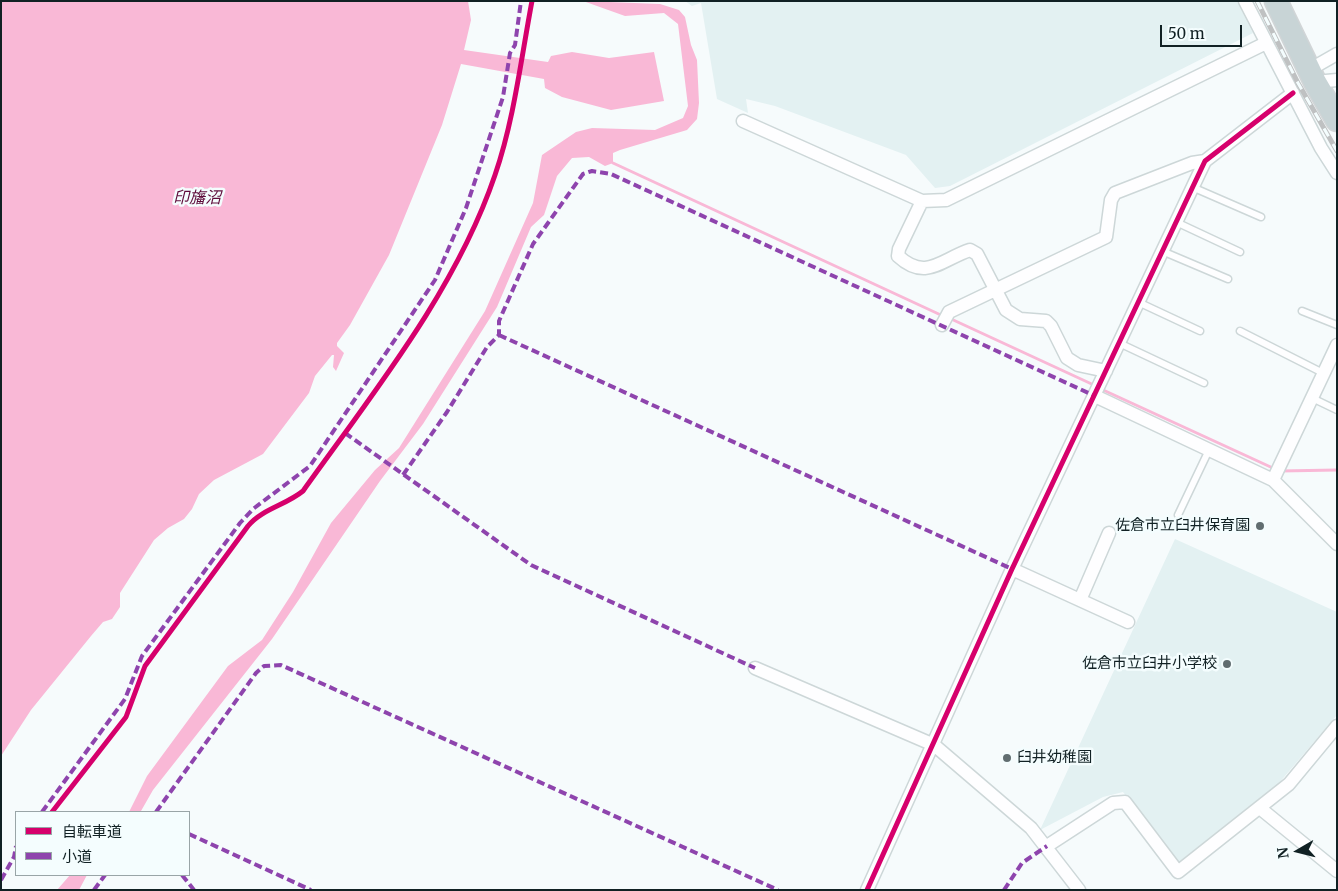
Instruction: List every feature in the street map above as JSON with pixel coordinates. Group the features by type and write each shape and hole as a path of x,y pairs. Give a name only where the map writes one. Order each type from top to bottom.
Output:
{"highway":[{"path":"1276,1 1320,77 1337,120"}],"street":[{"path":"1245,1 1337,173"},
{"path":"743,121 922,201 946,200 1266,42"},
{"path":"1320,77 1337,54"},
{"path":"867,890 1012,569 1205,161 1293,93"},
{"path":"945,320 995,290 1106,237 1111,200 1115,193 1192,163 1205,161"},
{"path":"922,201 899,249 898,256 903,261 923,269 934,268 970,250 977,254 1006,310 1020,319 1046,321 1051,326 1067,358 1078,365 1106,371"},
{"path":"1276,474 1337,344"},
{"path":"1098,390 1209,450 1276,474 1337,544"},
{"path":"1080,600 1109,533"},
{"path":"1012,569 1128,622"},
{"path":"755,668 934,745 1031,828 1047,846 1079,890"},
{"path":"1047,846 1113,803 1125,802 1178,872 1261,809 1289,784 1337,726"},
{"path":"1261,809 1337,871"}],"lane":[{"path":"1192,187 1261,218"},
{"path":"1176,222 1240,252"},
{"path":"1162,251 1228,279"},
{"path":"1138,302 1200,331"},
{"path":"1302,311 1337,325"},
{"path":"1240,331 1324,373"},
{"path":"1119,343 1204,383"},
{"path":"1312,398 1337,410"},
{"path":"1178,515 1209,450"}],"shaded area":[{"path":"685,1 1237,1 1253,33 950,186 935,188 906,155 775,106 746,99 748,113 717,99 701,3 692,6"},
{"name":"佐倉市立臼井小学校","path":"1175,539 1337,612 1337,715 1279,783 1179,862 1123,792 1103,797 1040,830"}],"water":[{"name":"印旛沼","path":"1,1 468,1 471,20 464,50 548,62 551,56 572,52 609,58 654,52 664,101 611,110 562,97 545,88 544,79 461,64 442,125 389,255 350,325 337,343 337,346 344,353 336,371 333,367 334,355 332,355 315,376 309,393 263,454 214,480 199,494 192,509 184,519 168,528 154,540 120,593 120,607 112,619 103,622 31,710 1,756"},
{"path":"583,1 660,4 679,10 685,17 691,45 697,60 699,103 697,119 687,130 613,153 613,163 605,166 589,157 572,158 557,176 544,215 531,227 497,307 423,424 380,481 272,639 153,790 141,811 130,811 147,776 228,666 262,640 293,592 331,523 375,470 399,448 485,311 533,203 542,155 576,132 592,128 655,130 683,118 688,106 678,24 664,13 625,16"},
{"path":"69,876 86,876 79,890 57,890"}],"waterway":[{"path":"613,163 943,316"},
{"path":"949,318 1096,386"},
{"path":"1101,389 1275,469"},
{"path":"1280,471 1337,470"}],"railway":[{"path":"1257,1 1298,83 1337,151"}],"marked path":[{"path":"43,811 125,699 142,656 240,523 253,509 310,466 435,280 466,208 503,97 510,53 515,45 521,1"},
{"path":"403,475 447,412 487,347 499,335 499,321 533,244 583,174 592,171 611,174 1095,396"},
{"path":"499,335 1012,569"},
{"path":"345,433 531,565 755,668"},
{"path":"157,811 256,673 264,666 281,665 778,890"},
{"path":"190,834 311,890"},
{"path":"1004,890 1022,863 1047,846"},
{"path":"1,880 14,857 15,852"},
{"path":"94,890 104,876"},
{"path":"183,876 194,890"}],"cycle path":[{"path":"53,811 126,717 145,666 248,526 260,515 303,491 384,378 436,300 478,218 502,154 512,111 532,1"},
{"path":"867,890 1012,569 1205,161 1293,93"}],"place":[{"name":"佐倉市立臼井保育園","path":"1260,526"},
{"name":"佐倉市立臼井小学校","path":"1227,664"},
{"name":"臼井幼稚園","path":"1007,758"}]}
